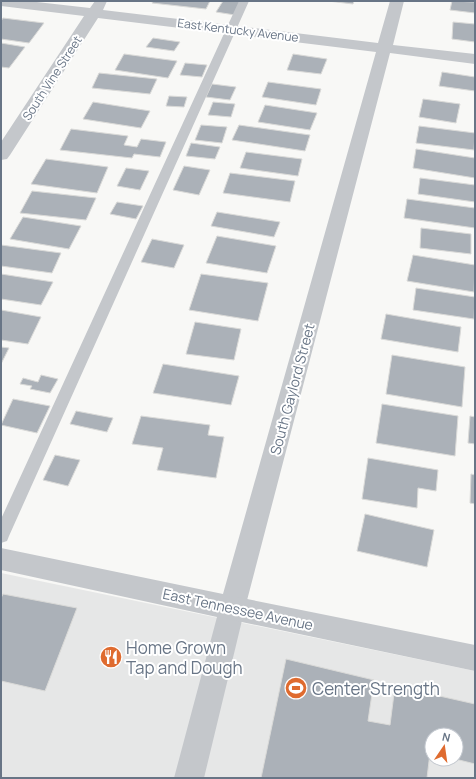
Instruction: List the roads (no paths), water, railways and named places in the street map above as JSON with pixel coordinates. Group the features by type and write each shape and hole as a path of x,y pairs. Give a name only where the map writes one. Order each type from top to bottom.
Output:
{"street":[{"name":"South Gaylord Street","path":"189,778 232,608 397,1"},
{"name":"East Kentucky Avenue","path":"1,2 98,7 231,29 475,59"},
{"name":"South Vine Street","path":"1,155 98,7"},
{"name":"East Tennessee Avenue","path":"1,559 475,658"}],"lane":[{"path":"1,536 244,1"}],"place":[{"name":"Home Grown Tap and Dough","path":"111,657"},
{"name":"Center Strength","path":"296,688"}]}
